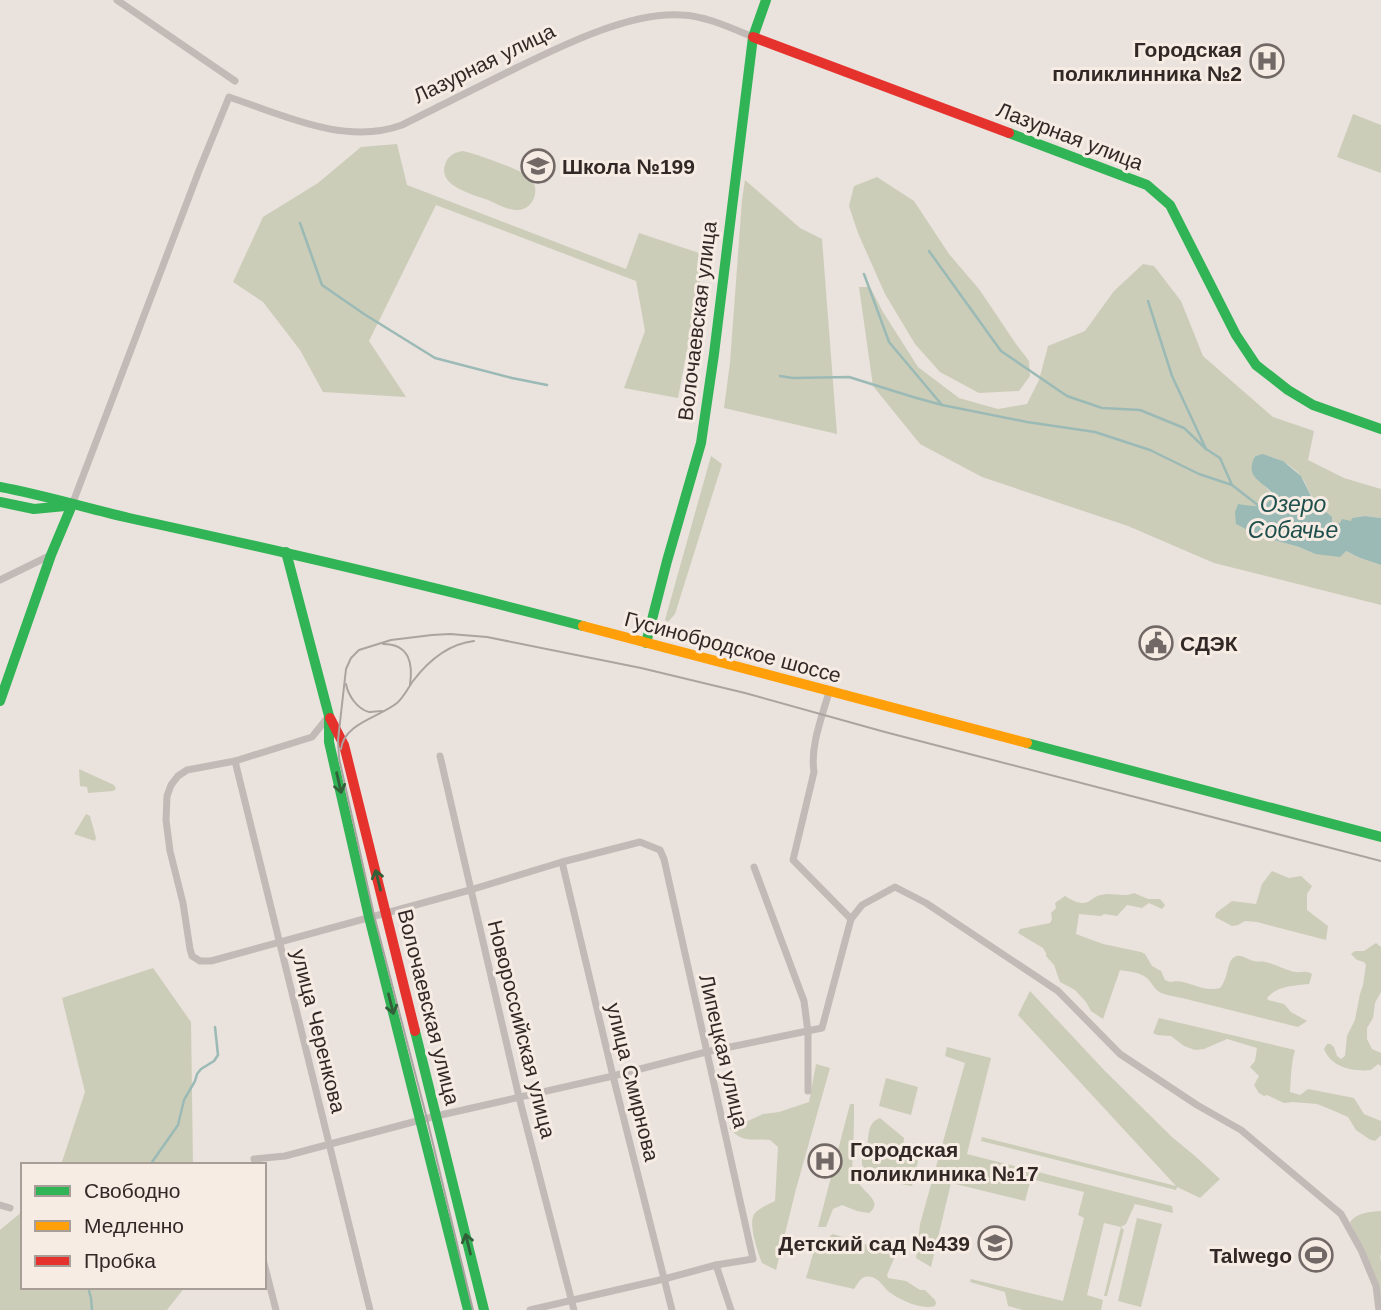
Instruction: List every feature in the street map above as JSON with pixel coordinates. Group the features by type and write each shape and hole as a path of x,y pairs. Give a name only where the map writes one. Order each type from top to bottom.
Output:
{"main road":[{"name":"Волочаевская улица","path":"646,643 701,443 753,37 766,0"},
{"name":"Лазурная улица","path":"753,37 1147,185 1170,205 1236,335 1256,365 1312,405 1381,429"},
{"name":"Гусинобродское шоссе","path":"0,487 286,552 514,608 1381,837"},
{"name":"Гусинобродское шоссе","path":"0,502 34,509 72,505"},
{"path":"0,701 51,555 72,505"},
{"name":"Волочаевская улица","path":"286,552 329,716 344,745 484,1310"},
{"name":"Волочаевская улица","path":"329,716 329,742 369,917 468,1310"}],"street":[{"path":"117,0 235,81"},
{"name":"Лазурная улица","path":"72,505 229,97 316,126 359,133 387,130 552,51 593,33 628,22 682,15 753,37"},
{"path":"0,580 51,555"},
{"path":"829,692 793,860 851,919"},
{"path":"329,716 312,737 235,761 187,770 171,785 167,796 166,820 192,956 200,961 211,961 562,862"},
{"name":"Новороссийская улица","path":"440,755 519,1097 574,1310"},
{"name":"улица Черенкова","path":"235,761 370,1310"},
{"name":"Липецкая улица","path":"562,862 640,842 660,850 664,859 753,1259 716,1265"},
{"name":"улица Смирнова","path":"562,862 672,1310"},
{"path":"754,867 804,1001 808,1032 808,1091"},
{"path":"254,1159 285,1156 437,1116 706,1052 822,1028 851,919 862,905 895,887 926,903 1058,991 1120,1054 1196,1105 1241,1130 1341,1214 1361,1250 1376,1286 1380,1310"},
{"path":"0,1205 10,1208"},
{"path":"530,1310 716,1265 731,1310"},
{"path":"266,1271 276,1310"}],"green space":[{"path":"1353,114 1381,125 1381,173 1337,157"},
{"path":"397,144 407,185 626,269 639,233 705,255 678,398 624,388 645,331 636,281 436,205 369,341 406,397 323,392 300,350 263,302 233,282 263,217 318,183 361,147"},
{"path":"463,151 508,166 529,177 533,181 535,191 529,205 519,210 503,207 450,183 444,170 446,162 453,154"},
{"path":"877,177 914,201 949,254 979,289 1029,361 1030,376 1019,391 979,393 940,372 915,344 885,294 849,206 854,186"},
{"path":"745,180 800,228 822,239 837,434 724,408"},
{"path":"1143,264 1154,266 1181,301 1203,356 1273,417 1314,431 1308,460 1344,478 1381,489 1381,518 1365,516 1352,518 1352,522 1336,524 1316,502 1294,469 1274,458 1254,456 1262,483 1273,495 1267,504 1259,536 1315,554 1346,551 1381,565 1381,605 1214,563 1128,526 982,477 920,444 873,386 859,287 870,287 918,367 959,398 998,409 1027,404 1039,380 1048,346 1085,331 1114,291"},
{"path":"711,456 722,464 675,614 668,622 665,620"},
{"path":"79,769 114,785 116,789 88,793 87,787 80,786"},
{"path":"86,814 90,816 95,841 74,834"},
{"path":"1272,871 1289,878 1301,876 1312,886 1307,894 1307,910 1328,926 1326,940 1257,922 1245,921 1232,926 1215,917 1216,913 1232,901 1256,904 1262,884"},
{"path":"1134,893 1148,899 1160,899 1165,905 1162,909 1149,903 1142,908 1127,905 1117,916 1079,914 1076,934 1103,944 1141,952 1152,966 1161,971 1165,980 1206,989 1220,988 1231,960 1238,956 1293,972 1310,973 1309,984 1281,988 1267,998 1284,1004 1291,1012 1307,1021 1298,1027 1168,995 1158,991 1144,976 1120,970 1103,1019 1091,1011 1075,990 1060,982 1054,965 1043,948 1018,933 1020,929 1050,923 1051,913 1056,908 1055,903 1065,896 1084,903 1101,895"},
{"path":"1376,943 1381,947 1381,992 1367,1028 1367,1039 1372,1049 1381,1053 1381,1066 1378,1064 1371,1070 1350,1069 1337,1064 1324,1049 1330,1044 1337,1056 1341,1059 1345,1056 1347,1036 1355,1020 1366,965 1351,954 1364,951"},
{"path":"153,968 191,1022 193,1163 62,1163 85,1092 62,998"},
{"path":"1030,991 1105,1071 1172,1137 1220,1179 1200,1198 1177,1187 1176,1190 981,1141 982,1137 1176,1186 1018,1015"},
{"path":"1159,1018 1295,1050 1290,1092 1300,1095 1308,1089 1354,1098 1364,1114 1381,1121 1381,1135 1375,1141 1369,1139 1356,1130 1348,1117 1317,1104 1284,1103 1264,1096 1254,1085 1259,1076 1250,1067 1255,1061 1257,1048 1227,1039 1195,1050 1171,1036 1153,1033"},
{"path":"947,1047 991,1058 967,1154 1172,1206 1173,1213 1135,1204 1126,1224 1121,1227 1104,1223 1087,1295 1103,1300 1101,1310 1023,1310 1008,1306 1005,1292 970,1282 971,1279 1063,1301 1084,1218 1078,1215 1084,1192 1031,1179 1025,1201 951,1183 931,1267 916,1258 920,1224 965,1063 945,1056"},
{"path":"816,1064 830,1068 776,1270 762,1263 752,1223 755,1213 775,1201 778,1147 770,1140 743,1138 729,1128 763,1114 779,1112 809,1102"},
{"path":"886,1078 918,1087 911,1115 879,1106"},
{"path":"850,1104 854,1104 853,1172 875,1204 869,1213 842,1205 833,1209 826,1227 818,1227"},
{"path":"880,1118 904,1138 903,1146 918,1161 912,1186 896,1183 885,1168 867,1171 862,1165 862,1154 864,1149 867,1149 870,1127"},
{"path":"1381,1211 1381,1298 1350,1222 1360,1214"},
{"path":"21,1213 21,1289 183,1289 167,1310 0,1310 0,1230"},
{"path":"1137,1218 1162,1224 1141,1307 1118,1301"},
{"path":"1121,1227 1124,1230 1107,1296 1104,1296"},
{"path":"833,1234 896,1254 888,1278 906,1281 920,1290 925,1290 935,1300 935,1306 923,1307 904,1301 873,1277 863,1278 854,1289 806,1278 815,1247"}],"water":[{"name":"Озеро Собачье","path":"1263,454 1283,461 1301,476 1311,496 1336,524 1342,519 1351,521 1352,518 1365,516 1381,518 1381,565 1346,551 1340,557 1315,554 1259,536 1236,524 1235,512 1238,504 1263,505 1273,494 1253,474 1252,463 1255,456"}],"waterway":[{"path":"300,223 322,285 364,314 435,358 547,385"},
{"path":"929,251 1001,351 1067,396 1102,408 1140,410 1184,428 1206,449"},
{"path":"864,274 889,342 942,405 1095,432 1150,450 1199,474 1232,485"},
{"path":"1148,301 1172,376 1206,449 1220,458 1232,485 1259,506"},
{"path":"780,376 849,377 942,405"},
{"path":"151,1163 178,1125 184,1100 197,1074 218,1055 215,1027"},
{"path":"89,1289 92,1310"}],"tram line":[{"path":"473,1310 374,915 339,758 338,740 346,669 359,650 391,640 450,634 487,637 641,668 1381,861"},
{"path":"341,749 344,740 356,727 397,703 432,660 447,649 474,641"},
{"path":"383,644 399,647 408,657 410,685"},
{"path":"346,684 357,705 369,712 382,711"}],"traffic: fast":[{"path":"646,643 701,443 753,37 766,0"},
{"path":"1009,133 1147,185 1170,205 1236,335 1256,365 1313,405 1381,429"},
{"path":"0,487 356,569 583,626"},
{"path":"0,502 34,509 65,506"},
{"path":"0,701 51,555 72,505"},
{"path":"286,552 329,716 329,742 369,917 468,1310"},
{"path":"1027,743 1381,837"},
{"path":"415,1031 484,1310"}],"traffic: slow":[{"path":"583,626 1027,743"}],"traffic: jam":[{"path":"753,37 1009,133"},
{"path":"330,718 344,745 415,1031"}],"place":[{"name":"Городская поликлинника №2","path":"1267,61"},
{"name":"Школа №199","path":"538,166"},
{"name":"СДЭК","path":"1156,643"},
{"name":"Городская поликлиника №17","path":"825,1161"},
{"name":"Детский сад №439","path":"995,1243"},
{"name":"Talwego","path":"1316,1255"}]}
